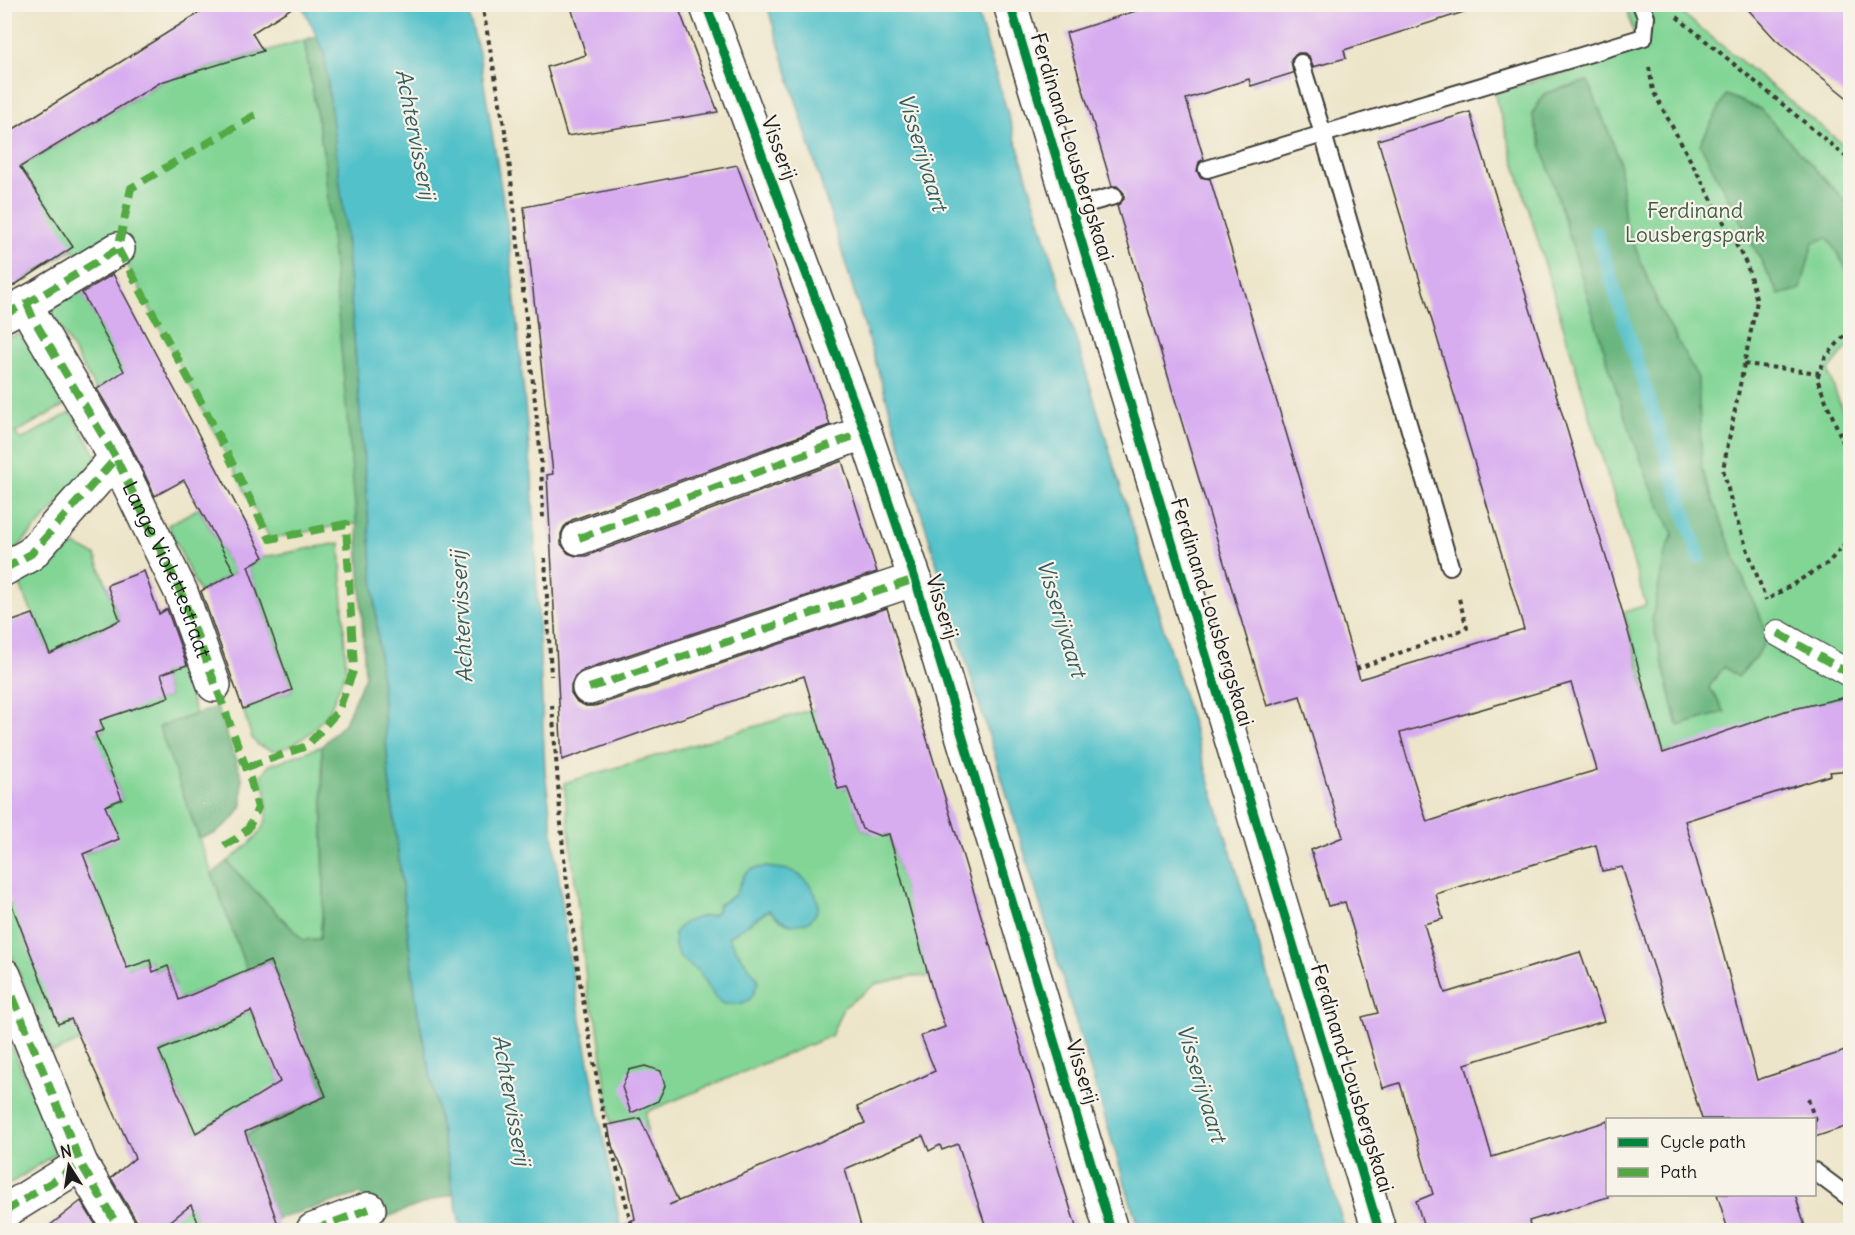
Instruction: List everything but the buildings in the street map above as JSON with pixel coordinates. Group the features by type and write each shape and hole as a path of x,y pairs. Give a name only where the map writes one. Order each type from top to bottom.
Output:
{"street":[{"name":"Visserij","path":"706,4 865,432 915,579 1111,1230"},
{"name":"Ferdinand Lousbergskaai","path":"1020,7 1071,208 1379,1230"},
{"name":"Lange Violettestraat","path":"16,310 118,249"},
{"name":"Lange Violettestraat","path":"16,310 34,320 116,458 181,592 214,685"},
{"path":"579,538 865,432"},
{"name":"Lange Violettestraat","path":"4,569 31,554 116,458"},
{"name":"Visserij","path":"589,688 915,579"},
{"path":"1778,633 1851,674"},
{"path":"4,975 81,1164 120,1230"},
{"path":"4,1212 81,1164"},
{"path":"313,1230 369,1209"}],"lane":[{"path":"1207,168 1644,37 1644,11"},
{"path":"1301,63 1450,566"},
{"path":"1071,208 1114,196"},
{"path":"1816,1172 1851,1198"}],"path":[{"path":"482,4 507,142 541,457 543,521"},
{"path":"1644,11 1672,13 1851,160"},
{"path":"1644,37 1653,91 1747,265 1757,301 1723,469 1734,513 1778,633"},
{"path":"1851,329 1825,358 1817,380 1851,459"},
{"path":"1744,364 1819,373"},
{"path":"1766,600 1828,563 1851,538"},
{"path":"545,556 551,683"},
{"path":"1356,669 1467,628 1450,566"},
{"path":"552,694 562,850 579,977 603,1119 633,1230"},
{"path":"1808,1099 1814,1118"}],"green space":[{"name":"Ferdinand Lousbergspark","path":"1625,5 1652,5 1653,8 1672,5 1850,150 1850,344 1828,372 1850,431 1850,721 1846,697 1663,753 1624,612 1646,605 1494,93 1639,50"},
{"path":"317,36 324,51 345,224 389,777 417,1008 454,1194 381,1219 360,1194 276,1219 246,1135 326,1096 270,961 247,971 212,874 227,862 303,940 320,939 324,897 322,746 345,722 365,676 358,539 324,157 304,40"},
{"path":"304,40 324,157 342,314 357,524 346,524 270,539 119,249 80,260 73,249 19,283 9,266 4,177 163,81"},
{"path":"1588,81 1619,158 1625,222 1660,309 1698,378 1702,470 1739,569 1768,635 1757,656 1738,677 1724,667 1709,687 1725,712 1678,726 1652,620 1665,554 1673,534 1648,480 1619,399 1532,114 1545,93"},
{"path":"1726,95 1760,109 1850,206 1850,275 1828,238 1813,242 1801,289 1779,295 1700,144"},
{"path":"75,280 175,463 145,478 119,433 130,427 105,384 96,390 44,299"},
{"path":"18,334 27,340 68,403 15,433 21,440 71,412 96,454 96,463 5,561 4,421 7,420 4,414 5,338"},
{"path":"199,508 235,573 199,592 168,525"},
{"path":"340,543 346,670 329,712 310,733 292,745 274,751 258,745 252,738 243,709 292,690 248,566 264,557"},
{"path":"75,545 95,555 120,620 50,654 17,578"},
{"path":"180,667 196,714 159,727 247,971 52,1053 5,939 5,906 76,873 71,860 118,839 112,823 59,821 122,799 104,755 58,775 50,752 104,730 96,711 138,668 151,703 169,697 161,674","holes":["150,960 153,972 168,966 175,986 58,1023 110,974"]},
{"path":"217,707 242,778 242,805 234,818 214,834 199,838 159,727"},
{"path":"817,708 839,789 856,786 860,801 855,809 862,829 871,833 883,829 885,835 889,834 930,977 913,976 876,984 843,1008 831,1036 646,1112 647,1134 625,1121 611,1124 597,1020 588,997 564,783"},
{"path":"322,746 324,897 320,939 303,940 227,862 250,843 264,826 268,804 261,775 270,765"},
{"path":"251,1011 292,1111 246,1135 234,1110 196,1133 159,1051"},
{"path":"4,1028 57,1153 5,1187 4,1187"},
{"path":"178,1170 201,1230 159,1230 165,1226"}],"water":[{"name":"Achtervisserij","path":"302,5 466,5 479,53 508,230 532,477 545,772 569,957 621,1230 461,1230 417,1008 389,777 345,224 324,52"},
{"name":"Visserijvaart","path":"767,5 975,5 1345,1230 1139,1230"},
{"path":"764,867 789,870 798,874 814,892 818,907 808,921 792,925 779,919 769,910 728,937 757,977 758,982 749,1000 740,1004 723,1004 716,998 700,973 680,957 675,947 674,933 685,922 713,915 718,905 735,895 744,875 752,869"}],"waterway":[{"path":"1596,232 1699,557"}],"marked path":[{"path":"247,767 307,746 338,711 354,669 346,524 270,539 205,409 118,249 131,188 257,114"},
{"path":"4,315 118,249"},
{"path":"27,304 34,320 116,458"},
{"path":"579,538 865,432"},
{"path":"4,569 31,554 116,458 181,592 250,778 258,808 248,829 218,849"},
{"path":"589,688 915,579"},
{"path":"1778,633 1850,674"},
{"path":"4,975 81,1164 120,1230"},
{"path":"4,1212 81,1164"},
{"path":"313,1230 369,1209"}],"cycle path":[{"path":"706,4 865,432 915,579 1111,1230"},
{"path":"1010,4 1379,1230"}]}
